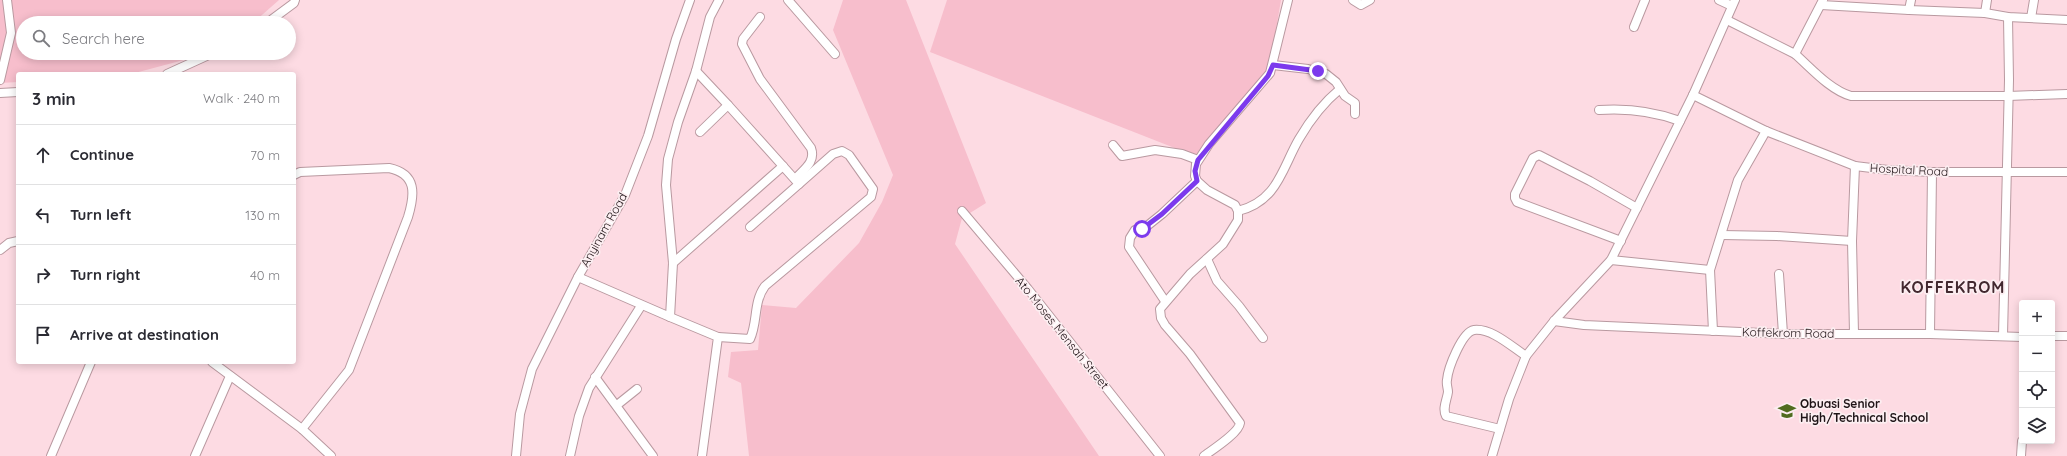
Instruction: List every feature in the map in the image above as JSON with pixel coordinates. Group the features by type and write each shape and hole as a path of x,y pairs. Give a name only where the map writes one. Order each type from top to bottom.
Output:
{"street":[{"path":"0,80 11,33 7,0"},
{"path":"276,16 296,0"},
{"name":"Anyinam Road","path":"516,456 520,414 532,369 578,277 625,195 648,136 676,39 690,0"},
{"path":"670,317 673,263 666,171 672,143 696,71 710,17 719,0"},
{"path":"788,0 835,54"},
{"path":"1204,456 1234,433 1240,427 1240,423 1190,354 1161,318 1160,308 1190,274 1223,244 1232,232 1238,220 1238,211 1231,202 1207,190 1197,181 1195,171 1198,160 1268,76 1273,65 1288,0"},
{"path":"1353,0 1361,5 1370,0"},
{"path":"1634,27 1645,0"},
{"path":"1492,456 1509,399 1526,356 1554,321 1612,260 1693,95 1727,20 1733,3 1719,0"},
{"path":"1909,10 1911,0"},
{"path":"1985,13 1987,0"},
{"path":"2031,18 2034,0"},
{"path":"1795,54 1822,2 1909,10 1985,13 2008,17 2067,20"},
{"path":"760,17 743,39 742,44 760,79 782,112 811,148 813,154 812,161 797,181"},
{"path":"2003,336 2007,172 2008,17"},
{"path":"1727,20 1795,54 1828,82 1842,92 1851,96 2008,96 2067,94"},
{"path":"171,72 198,60"},
{"path":"1273,65 1323,73 1332,78 1347,98 1355,104 1354,114"},
{"path":"696,71 728,104 797,181"},
{"path":"1238,211 1264,198 1274,189 1299,138 1328,99 1340,90"},
{"path":"0,93 16,92"},
{"name":"Hospital Road","path":"1693,95 1766,131 1855,166 1883,170 1932,172 2067,172"},
{"path":"700,132 728,104"},
{"path":"1599,110 1635,109 1662,114 1680,121"},
{"path":"1713,332 1710,270 1738,180 1766,131"},
{"path":"1113,145 1122,156 1147,150 1182,154 1198,160"},
{"path":"578,277 641,306 718,337 750,339 757,303 760,293 765,286 871,197 873,192 872,186 849,155 842,151 833,154 797,181 750,227"},
{"path":"1621,241 1517,202 1515,194 1533,158 1539,155 1590,181 1637,208"},
{"path":"673,263 782,166"},
{"path":"1854,333 1852,241 1855,166"},
{"path":"296,174 300,172 388,168 398,170 406,175 414,192 413,200 396,248 349,370 302,429"},
{"path":"1930,334 1932,172"},
{"path":"1165,301 1129,246 1129,242 1135,230 1147,226 1197,181"},
{"name":"Ato Moses Mensah Street","path":"962,211 1028,289 1160,456"},
{"path":"1722,235 1777,236 1852,241"},
{"path":"0,250 9,243 16,241"},
{"path":"1207,259 1217,281 1239,306 1263,338"},
{"path":"1612,260 1710,270"},
{"path":"1779,274 1783,334"},
{"path":"570,456 579,416 589,388 641,306"},
{"name":"Koffekrom Road","path":"1554,321 1584,325 1713,332 2019,336"},
{"path":"1500,429 1446,416 1444,412 1448,391 1446,382 1448,375 1462,341 1470,331 1476,330 1488,333 1526,356"},
{"path":"2055,336 2067,336"},
{"path":"702,456 718,337"},
{"path":"51,456 90,364"},
{"path":"216,364 230,376 302,429 331,456"},
{"path":"195,456 230,376"},
{"path":"595,377 653,456"},
{"path":"617,406 637,389"},
{"path":"2021,456 2022,444"}],"shaded area":[{"path":"0,0 279,0 261,16 16,16 16,60 184,60 139,72 16,72 16,82 0,83"},
{"path":"843,0 906,0 986,203 962,218 955,244 1099,456 749,456 741,383 728,377 731,352 758,350 762,305 796,308 859,243 882,202 893,175 833,30"},
{"path":"947,0 1281,0 1269,71 1195,156 930,52"}],"place":[{"name":"Obuasi Senior High/Technical School","path":"1787,411"}],"district":[{"name":"KOFFEKROM","path":"1953,287"}],"route":[{"path":"1142,229 1162,214 1197,181 1195,171 1198,160 1209,144 1268,76 1273,65 1318,71"}]}
